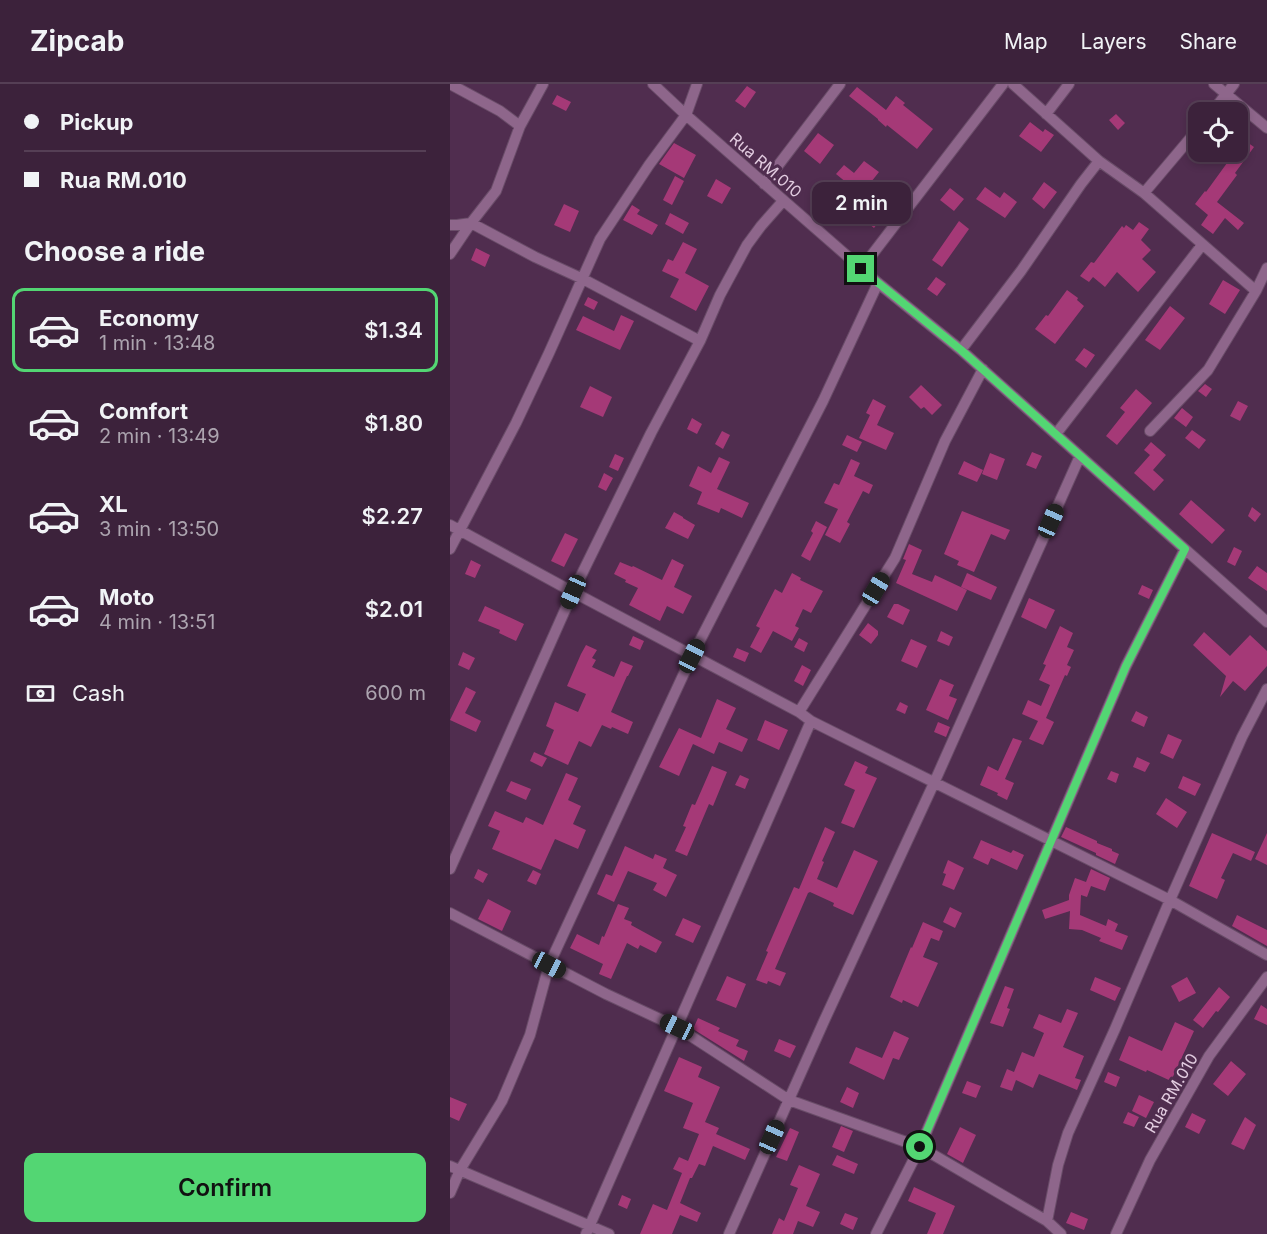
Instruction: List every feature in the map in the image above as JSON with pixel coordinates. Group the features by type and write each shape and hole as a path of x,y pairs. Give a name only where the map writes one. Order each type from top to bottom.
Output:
{"street":[{"path":"450,84 500,111 520,126"},
{"path":"450,254 496,191 520,126 543,84"},
{"name":"Rua RM.010","path":"653,84 878,284 983,369 1267,622"},
{"path":"450,549 516,423 600,239 649,165 686,115 697,84"},
{"path":"764,184 840,84"},
{"path":"861,269 1003,84"},
{"path":"1013,84 1099,161 1144,194 1256,291"},
{"path":"1046,114 1069,84"},
{"path":"1214,84 1267,128"},
{"path":"1221,102 1234,84"},
{"path":"1144,194 1188,141"},
{"path":"961,350 1021,271 1099,161"},
{"path":"450,869 573,592 651,433 700,341 720,295 747,245 783,201"},
{"path":"450,225 471,223 700,341"},
{"path":"1056,434 1202,244"},
{"path":"1150,431 1208,370 1256,291 1267,268"},
{"path":"450,1193 455,1168 502,1101 530,1035 549,965 692,656 823,401 878,284"},
{"path":"799,712 895,558 945,441 983,369"},
{"path":"729,1234 1080,456"},
{"path":"450,525 799,712 811,721 1170,900 1267,955"},
{"path":"876,1234 920,1147 1126,666 1185,549"},
{"path":"1047,1221 1058,1165 1068,1133 1242,736 1267,689"},
{"path":"588,1230 811,721"},
{"path":"450,913 606,994 677,1027 789,1100 920,1147 1047,1221 1061,1234"},
{"name":"Rua RM.010","path":"1116,1234 1150,1160 1209,1056 1267,977"},
{"path":"455,1168 588,1230 609,1234"}],"building":[{"path":"747,86 756,92 745,108 735,101"},
{"path":"857,87 886,110 896,96 905,103 903,105 933,129 917,149 849,96"},
{"path":"557,95 571,102 566,111 552,104"},
{"path":"1116,114 1125,123 1118,130 1109,120"},
{"path":"1030,122 1043,132 1045,129 1054,135 1041,152 1019,136"},
{"path":"818,133 834,145 820,164 804,151"},
{"path":"674,143 696,155 684,178 659,164"},
{"path":"1248,143 1254,147 1248,155"},
{"path":"864,161 879,172 856,201 842,190 847,183 836,174 844,165 854,173"},
{"path":"1228,162 1243,162 1235,173 1237,175 1217,202 1244,223 1238,230 1225,218 1213,234 1201,225 1208,215 1195,204"},
{"path":"675,176 684,181 672,205 663,200"},
{"path":"716,179 731,188 722,204 707,196"},
{"path":"1044,182 1057,192 1044,209 1032,199"},
{"path":"985,187 1000,198 1004,192 1017,202 1005,218 976,199"},
{"path":"950,188 964,199 954,211 940,200"},
{"path":"866,203 883,216 874,228 857,214"},
{"path":"564,204 579,211 570,232 554,225"},
{"path":"632,205 640,210 637,214 658,225 652,235 623,220"},
{"path":"670,213 689,223 683,234 665,224"},
{"path":"959,221 969,229 942,267 932,260"},
{"path":"1139,222 1149,229 1141,240 1151,250 1142,259 1156,272 1138,292 1117,272 1105,287 1093,277 1089,282 1080,276 1091,262 1094,263 1122,226 1124,228 1126,225 1133,230"},
{"path":"683,242 697,249 685,273 709,286 696,311 670,297 679,279 662,271 668,259 673,261"},
{"path":"476,248 490,255 485,267 471,260"},
{"path":"936,277 946,284 937,296 927,289"},
{"path":"1223,280 1240,290 1225,314 1209,304"},
{"path":"1067,290 1084,306 1055,344 1035,329 1046,315 1048,316"},
{"path":"588,297 598,302 594,310 584,305"},
{"path":"1170,306 1185,318 1160,350 1145,340"},
{"path":"621,315 634,321 620,350 576,330 583,316 614,331"},
{"path":"1084,348 1095,355 1086,368 1075,360"},
{"path":"1205,384 1212,389 1206,397 1198,391"},
{"path":"921,385 942,405 932,415 924,407 921,409 909,397"},
{"path":"590,386 612,397 603,417 580,407"},
{"path":"1136,389 1152,403 1117,445 1106,436 1125,412 1120,408"},
{"path":"873,399 886,406 877,425 894,433 886,450 859,438 870,415 866,413"},
{"path":"1238,401 1248,406 1240,421 1230,416"},
{"path":"1182,408 1193,417 1186,427 1174,418"},
{"path":"692,418 702,424 697,434 687,429"},
{"path":"1192,430 1206,440 1199,449 1185,438"},
{"path":"722,431 730,435 723,449 715,444"},
{"path":"847,435 862,442 857,452 842,445"},
{"path":"1151,442 1166,455 1153,470 1164,480 1154,491 1134,473 1150,455 1144,450"},
{"path":"1032,452 1042,456 1036,469 1026,465"},
{"path":"990,453 1005,459 997,480 982,474"},
{"path":"615,454 624,458 618,471 609,467"},
{"path":"719,457 730,462 717,489 749,503 742,518 721,508 719,513 697,504 702,492 689,486 698,466 711,473"},
{"path":"851,459 860,463 854,476 873,485 869,494 863,491 847,522 850,524 840,543 825,535 838,509 824,503 834,483 839,485"},
{"path":"964,461 983,470 977,482 958,474"},
{"path":"604,473 613,478 606,491 598,487"},
{"path":"1191,500 1225,530 1212,544 1179,514"},
{"path":"1252,507 1261,514 1255,522 1248,516"},
{"path":"962,511 1010,530 1005,540 991,534 974,572 957,565 959,561 944,554"},
{"path":"674,512 695,525 688,539 665,528"},
{"path":"816,521 827,527 810,561 801,556 813,533 811,531"},
{"path":"565,533 578,539 564,567 551,561"},
{"path":"909,544 922,550 912,574 932,582 935,575 967,590 957,611 896,583 906,560 903,559"},
{"path":"1234,547 1242,551 1235,566 1227,562"},
{"path":"672,559 684,565 674,587 692,596 683,614 667,606 660,621 629,605 638,588 614,574 620,562 662,580"},
{"path":"471,560 481,565 475,578 465,574"},
{"path":"1257,566 1267,573 1267,591 1248,578"},
{"path":"792,573 801,578 800,580 823,591 811,613 803,609 795,626 799,628 792,641 773,631 761,653 750,647 760,628 756,626 775,589 782,593"},
{"path":"967,573 997,587 991,600 961,587"},
{"path":"1142,585 1153,590 1149,599 1138,594"},
{"path":"1029,598 1055,610 1046,629 1021,617"},
{"path":"894,604 910,610 903,625 887,617"},
{"path":"485,606 524,624 516,641 499,633 500,630 478,621"},
{"path":"868,623 878,631 878,635 871,644 859,635"},
{"path":"1060,626 1073,633 1067,647 1074,650 1067,665 1071,667 1067,676 1065,675 1046,718 1054,722 1043,745 1029,739 1038,721 1022,714 1028,700 1041,706 1050,685 1039,680 1046,665 1043,664"},
{"path":"941,631 953,637 949,646 937,641"},
{"path":"1204,632 1230,656 1250,635 1267,651 1267,666 1245,691 1233,681 1220,697 1226,676 1193,645"},
{"path":"633,636 644,641 640,650 629,645"},
{"path":"799,638 808,643 804,652 794,647"},
{"path":"911,639 927,646 917,668 901,661"},
{"path":"586,645 597,650 592,658 596,660 592,667 614,677 621,661 633,666 611,712 633,722 628,734 602,725 591,747 579,741 568,765 544,754 554,730 546,726 555,702 578,712 586,694 567,686"},
{"path":"737,648 749,653 745,662 733,657"},
{"path":"463,652 475,658 469,670 458,665"},
{"path":"802,665 811,670 803,686 794,681"},
{"path":"940,679 954,685 949,696 957,699 948,720 926,710"},
{"path":"466,687 476,692 465,713 481,721 476,732 450,720"},
{"path":"717,699 736,708 726,729 748,739 742,752 719,742 714,754 693,744 679,776 659,767 679,728 701,738"},
{"path":"900,702 908,706 905,714 896,710"},
{"path":"1136,711 1148,717 1144,727 1131,721"},
{"path":"765,720 788,730 779,750 757,740"},
{"path":"938,722 950,727 946,737 934,732"},
{"path":"1168,734 1182,740 1173,759 1160,753"},
{"path":"1013,738 1022,741 1005,779 1014,783 1007,800 980,785 988,766 998,771"},
{"path":"534,752 547,758 542,767 530,761"},
{"path":"1137,757 1150,763 1145,772 1133,767"},
{"path":"855,761 868,767 865,773 877,778 854,828 841,823 855,790 844,785"},
{"path":"712,766 727,772 713,806 709,804 687,856 675,851 686,827 683,826 692,804 695,805"},
{"path":"1111,771 1119,774 1116,783 1107,779"},
{"path":"566,773 578,778 568,800 581,806 573,824 586,830 578,849 555,839 541,870 492,849 500,831 488,826 495,811 523,823 526,817 543,825"},
{"path":"740,775 749,779 745,789 735,785"},
{"path":"1183,776 1201,784 1195,796 1178,788"},
{"path":"511,781 531,789 526,800 506,791"},
{"path":"1166,798 1187,812 1177,828 1156,814"},
{"path":"825,827 835,832 817,879 837,888 854,850 878,861 853,915 833,906 834,903 808,893 775,969 786,973 780,986 768,981 767,984 756,980 794,887 799,889"},
{"path":"1066,827 1119,854 1115,864 1061,837"},
{"path":"1212,833 1255,852 1251,861 1233,853 1221,878 1225,880 1217,899 1189,886"},
{"path":"1267,833 1267,865 1255,859"},
{"path":"981,840 1011,853 1013,850 1024,855 1017,870 991,858 988,865 973,858"},
{"path":"625,846 653,859 655,854 667,859 663,868 677,875 666,897 653,890 657,883 628,871 614,902 597,894 606,874 612,876"},
{"path":"948,860 964,868 954,890 942,885 946,874 943,873"},
{"path":"478,869 488,874 483,883 474,878"},
{"path":"1091,869 1110,878 1105,891 1091,886 1087,897 1081,895 1080,915 1106,926 1108,919 1118,924 1115,931 1128,936 1122,950 1099,941 1101,938 1082,930 1069,929 1070,911 1045,919 1042,910 1069,900 1075,878 1086,882"},
{"path":"533,870 541,874 536,885 527,881"},
{"path":"488,899 511,911 502,931 478,919"},
{"path":"618,904 629,908 624,919 662,942 656,953 640,945 638,949 627,943 611,979 599,974 603,964 570,948 577,934 599,945"},
{"path":"950,907 962,913 955,928 943,922"},
{"path":"1237,915 1267,930 1267,946 1232,926"},
{"path":"683,918 701,926 693,943 675,935"},
{"path":"923,922 943,931 939,941 931,938 923,957 938,963 918,1007 890,997"},
{"path":"727,976 746,984 736,1008 716,1000"},
{"path":"1095,977 1121,988 1115,1001 1090,990"},
{"path":"1187,977 1196,993 1179,1002 1171,986"},
{"path":"1005,986 1014,989 1003,1027 990,1023"},
{"path":"1219,987 1230,997 1203,1028 1193,1020"},
{"path":"1261,1005 1267,1009 1267,1025 1254,1019"},
{"path":"1067,1009 1078,1013 1063,1047 1084,1056 1075,1078 1081,1080 1077,1090 1039,1074 1033,1088 1016,1080 1012,1091 1000,1087 1007,1069 1014,1072 1022,1052 1034,1057 1044,1033 1033,1028 1039,1014 1061,1023"},
{"path":"698,1018 720,1028 718,1031 739,1040 736,1046 748,1051 744,1061 693,1029"},
{"path":"1175,1022 1194,1031 1171,1081 1119,1060 1129,1036 1162,1051"},
{"path":"894,1031 909,1038 899,1060 893,1058 884,1080 849,1063 856,1047 882,1058"},
{"path":"779,1039 796,1046 790,1058 774,1051"},
{"path":"679,1057 702,1067 698,1077 720,1087 705,1122 719,1128 716,1134 750,1149 745,1160 713,1146 705,1166 699,1164 690,1178 680,1203 701,1213 697,1222 680,1215 672,1234 640,1234 653,1204 667,1210 682,1173 673,1169 679,1157 688,1161 699,1134 683,1128 693,1103 664,1091"},
{"path":"1231,1061 1246,1074 1228,1096 1213,1084"},
{"path":"1108,1072 1120,1077 1116,1087 1104,1082"},
{"path":"967,1081 981,1086 976,1098 962,1093"},
{"path":"847,1087 859,1093 853,1108 840,1102"},
{"path":"1139,1095 1154,1102 1146,1118 1132,1111"},
{"path":"450,1097 467,1104 459,1121 450,1117"},
{"path":"1128,1112 1139,1117 1134,1127 1123,1123"},
{"path":"1192,1113 1206,1120 1199,1134 1185,1127"},
{"path":"1245,1117 1256,1125 1244,1150 1231,1144"},
{"path":"841,1126 853,1131 844,1152 832,1147"},
{"path":"960,1127 976,1135 963,1163 947,1154"},
{"path":"790,1128 799,1132 787,1161 776,1157"},
{"path":"837,1155 858,1164 854,1174 832,1165"},
{"path":"799,1165 820,1174 806,1206 820,1212 813,1227 798,1221 793,1234 772,1234 779,1218 784,1221 798,1188 790,1185"},
{"path":"914,1187 955,1206 943,1234 927,1234 936,1213 908,1201"},
{"path":"622,1195 631,1199 627,1209 618,1205"},
{"path":"1071,1212 1088,1219 1084,1230 1066,1223"},
{"path":"845,1213 858,1218 853,1230 840,1224"}],"route":[{"path":"861,269 961,350 1185,549 1126,666 920,1147"}]}
